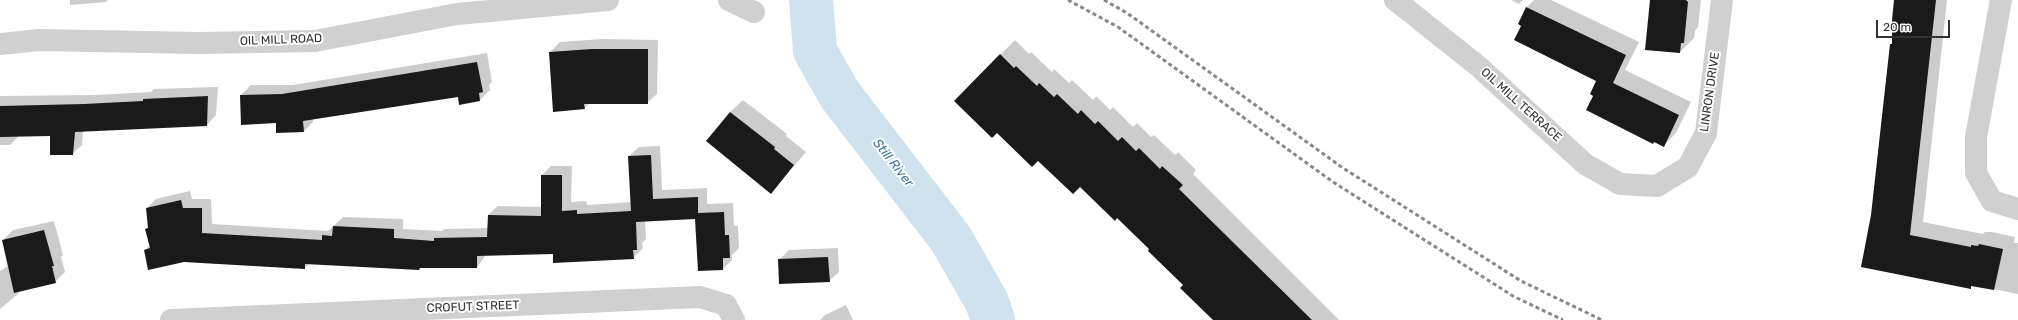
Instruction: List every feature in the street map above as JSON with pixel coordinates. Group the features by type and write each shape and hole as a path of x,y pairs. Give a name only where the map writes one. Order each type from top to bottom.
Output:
{"street":[{"name":"OIL MILL ROAD","path":"0,44 39,40 200,43 315,41 457,14 608,0"},
{"path":"729,0 754,12"},
{"name":"OIL MILL TERRACE","path":"1395,0 1478,66 1585,164 1620,184 1656,186"},
{"name":"LINRON DRIVE","path":"1656,186 1688,167 1706,133 1722,0"},
{"path":"2001,0 1976,136 1976,173 1992,201 2018,209"},
{"name":"CROFUT STREET","path":"171,320 700,298 730,312"}],"building":[{"path":"1650,0 1686,0 1688,2 1684,43 1681,43 1680,53 1645,50"},
{"path":"1894,0 1936,0 1910,235 1971,247 1971,245 1978,246 1979,244 2003,249 1994,290 1971,286 1971,289 1861,267 1871,215 1890,44 1892,44"},
{"path":"1526,7 1626,55 1613,83 1679,115 1664,147 1654,142 1653,144 1586,110 1593,96 1590,94 1596,81 1514,40 1521,26 1518,24"},
{"path":"592,49 648,49 648,104 584,104 585,109 553,112 549,52"},
{"path":"1000,54 1014,68 1016,66 1037,86 1039,83 1054,97 1057,94 1078,114 1081,110 1095,124 1098,121 1118,141 1122,137 1136,151 1139,148 1160,169 1162,166 1183,185 1179,189 1312,320 1213,320 1180,288 1183,285 1148,251 1149,249 1117,218 1115,221 1080,187 1073,194 1038,161 1032,167 997,133 992,138 954,101"},
{"path":"477,62 483,92 479,93 480,101 459,105 458,97 303,121 304,132 276,133 276,123 241,125 240,95 282,94"},
{"path":"208,96 207,126 75,132 73,155 50,155 50,136 0,137 0,106 84,104"},
{"path":"730,112 775,147 774,149 794,165 771,194 706,141"},
{"path":"651,155 653,199 698,197 698,213 724,212 725,235 729,235 730,258 723,258 723,270 698,271 695,219 636,222 637,250 633,250 634,259 553,263 553,254 477,256 477,268 420,268 419,270 305,264 305,269 184,262 148,270 144,250 150,248 145,229 148,228 146,208 181,200 183,208 202,208 202,233 322,240 322,235 332,236 333,226 394,229 394,238 434,241 434,238 487,237 488,215 541,216 541,175 562,175 562,211 577,210 577,214 631,211 628,156"},
{"path":"44,230 54,266 52,266 56,283 14,293 2,240"},
{"path":"828,257 830,282 779,284 778,259"}],"waterway":[{"name":"Still River","path":"811,0 815,51 840,95 951,239 987,302 993,320"}],"railway":[{"path":"1068,0 1118,27 1333,182 1513,296 1563,320"},
{"path":"1104,0 1127,13 1343,168 1521,281 1602,320"}]}
